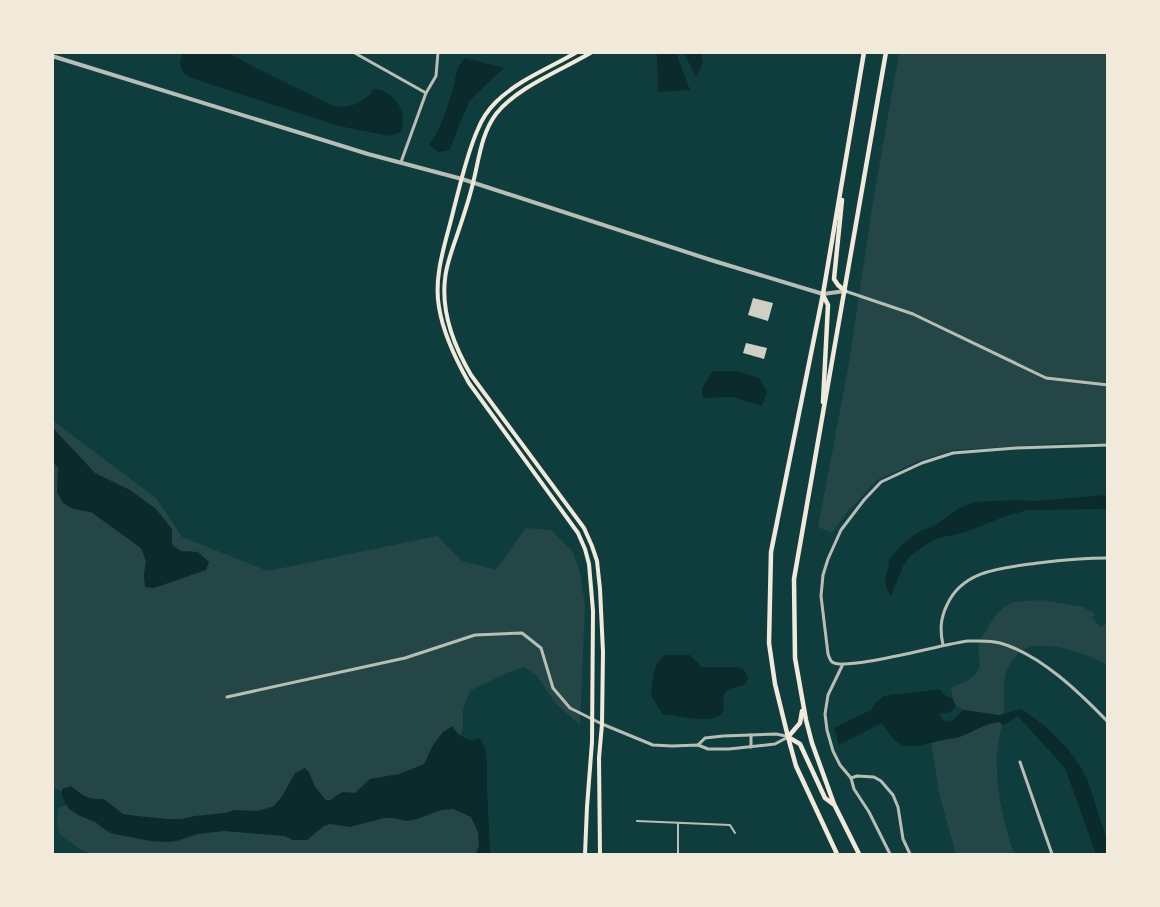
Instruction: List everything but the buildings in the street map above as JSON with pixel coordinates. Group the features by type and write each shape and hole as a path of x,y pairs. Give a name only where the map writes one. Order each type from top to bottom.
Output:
{"highway":[{"path":"837,855 796,766 775,684 769,643 771,552 823,294 864,52"},
{"path":"859,855 834,804 812,743 795,658 794,579 886,52"},
{"path":"843,176 833,273 834,279 845,291"},
{"path":"822,423 828,305 823,294"},
{"path":"788,737 800,723 803,704"},
{"path":"788,737 800,744 825,798 834,804"}],"main road":[{"path":"578,52 508,92 484,116 477,129 462,179 441,263 437,290 439,308 454,353 469,383 578,533 589,564 593,603 592,742 585,855"},
{"path":"592,52 533,84 504,104 487,128 473,183 447,266 445,301 447,318 461,358 471,375 584,528 597,561 603,652 599,758 600,855"}],"street":[{"path":"353,52 426,93"},
{"path":"400,162 426,93 436,76 438,52"},
{"path":"52,56 368,154 462,179 823,294 845,291 914,314 1046,378 1107,385"},
{"path":"1107,445 953,453 922,463 881,482 841,530 830,551 821,590 828,654 834,664 889,658 943,645 983,640 1006,645 1062,678 1107,722"},
{"path":"943,645 941,627 945,608 956,590 972,577 1009,567 1083,558 1107,558"},
{"path":"227,697 405,658 475,635 522,633 541,648 553,688 570,708 653,745 698,745 708,749 729,749 775,744 788,737"},
{"path":"843,664 828,695 825,714 832,751 851,778 854,789 869,812 890,855"},
{"path":"698,745 705,738 776,734 788,737"},
{"path":"751,735 751,747"},
{"path":"1020,762 1052,855"},
{"path":"851,778 874,777 881,781 893,795 897,802 903,839 910,855"},
{"path":"637,821 730,825 735,833"},
{"path":"678,823 678,855"}],"shaded area":[{"path":"182,53 229,53 331,105 343,107 353,105 364,99 373,89 381,90 398,103 403,117 401,132 389,136 339,126 191,78 184,74 180,64"},
{"path":"657,53 676,53 690,90 658,92"},
{"path":"684,53 701,53 703,63 696,77"},
{"path":"899,53 1107,53 1107,443 953,450 921,460 877,480 848,511 832,533 818,527 849,363 872,208"},
{"path":"465,58 504,68 470,100 450,150 439,152 429,145 440,125 458,69"},
{"path":"713,371 736,371 759,378 767,392 762,406 733,397 703,398 702,388"},
{"path":"52,420 157,499 182,537 268,571 437,536 462,561 496,570 526,528 551,530 573,552 580,573 585,605 580,725 556,704 537,676 524,667 470,691 463,710 463,729 452,753 323,808 143,824 53,788"},
{"path":"53,428 95,473 130,490 156,509 172,529 172,545 181,551 198,552 209,562 206,570 154,588 145,587 146,561 141,548 91,512 73,509 63,503 57,492 58,468 53,462"},
{"path":"1107,495 1107,509 1027,510 963,533 938,538 911,555 903,566 891,596 887,590 885,582 889,559 907,540 940,522 959,508 974,502 1035,501"},
{"path":"1042,600 1083,607 1095,614 1092,618 1101,627 1107,623 1107,665 1079,653 1057,647 1027,648 1014,659 1006,673 1003,715 971,712 956,705 951,687 959,685 977,672 980,663 978,643 997,614 1012,603"},
{"path":"664,655 690,655 702,667 738,667 745,671 748,678 745,685 729,689 723,695 723,710 716,717 702,719 662,714 651,695 657,663"},
{"path":"939,689 944,695 952,698 956,706 950,712 939,714 943,720 950,722 964,710 999,715 1021,709 1040,722 1059,740 1075,759 1087,779 1107,842 1107,854 1096,854 1065,768 1018,716 1002,725 1000,722 988,724 956,738 911,746 897,742 882,723 839,745 834,728 871,710 875,703 884,696"},
{"path":"1000,722 1002,725 997,749 999,791 1006,830 1014,854 956,854 940,797 931,743"},
{"path":"452,726 464,737 473,741 478,738 481,740 485,748 490,854 476,854 479,846 478,832 471,817 453,809 441,810 407,821 384,818 350,827 330,824 307,840 224,831 197,834 168,842 151,841 107,831 69,809 62,796 62,789 71,786 86,797 104,799 123,814 168,819 182,819 234,810 258,811 274,806 295,773 305,768 315,787 326,800 331,800 342,793 355,793 370,779 399,774 424,764 433,745 443,732"},
{"path":"80,801 144,828 382,807 479,809 480,854 91,854 81,850 60,835 57,822 58,808"}]}
